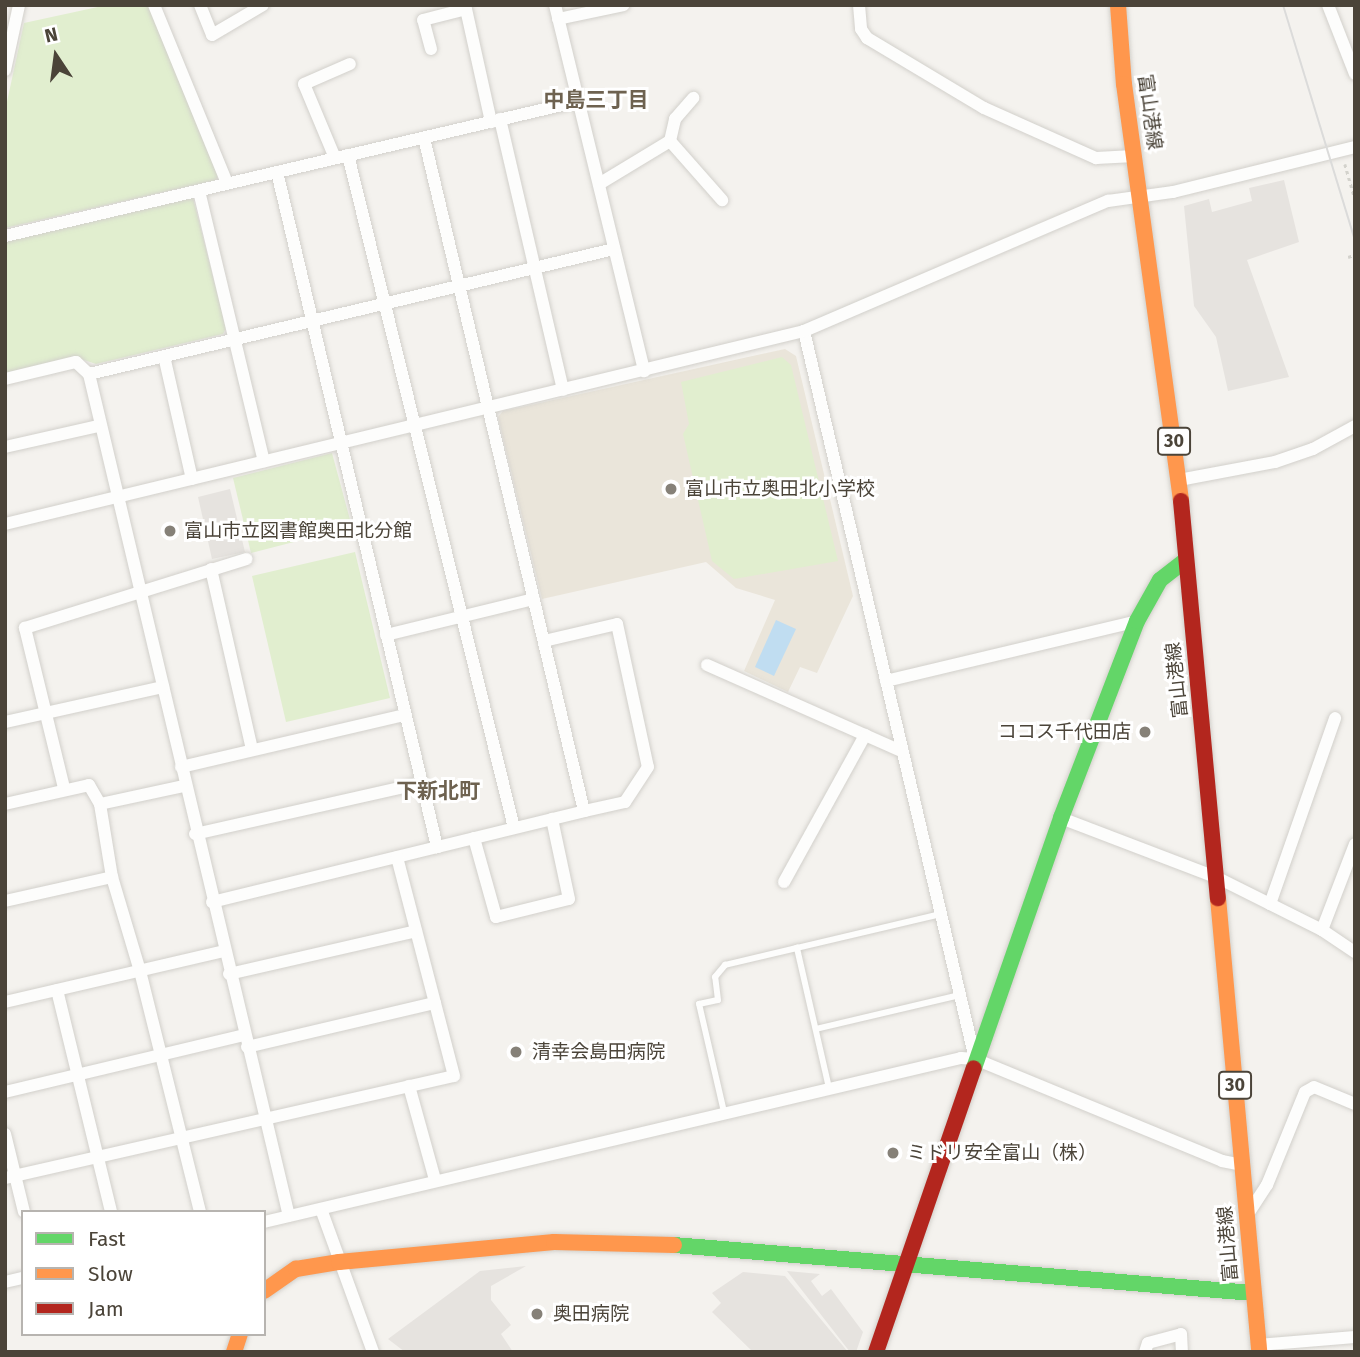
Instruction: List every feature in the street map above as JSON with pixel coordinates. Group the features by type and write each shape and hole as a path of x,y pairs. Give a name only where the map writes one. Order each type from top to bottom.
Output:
{"street":[{"path":"5,70 19,5"},
{"path":"154,5 227,183"},
{"path":"200,5 212,34 262,5"},
{"path":"555,5 644,371"},
{"path":"558,19 624,5"},
{"path":"859,5 861,29 867,38 984,108 1096,158 1134,156"},
{"name":"富山港線","path":"1118,5 1134,156 1179,480 1218,877 1259,1348"},
{"path":"1328,5 1355,74"},
{"path":"431,49 424,20 466,9 534,267 563,390"},
{"path":"350,65 304,85 342,157 384,303 514,828"},
{"path":"599,184 670,141 675,119 693,98"},
{"path":"5,236 579,101"},
{"path":"424,138 584,811"},
{"path":"670,141 722,200"},
{"path":"5,524 804,331 1108,201 1355,147"},
{"path":"277,172 339,444 437,847"},
{"path":"198,191 264,461"},
{"path":"89,373 614,248"},
{"path":"804,331 975,1059"},
{"path":"164,356 192,479"},
{"path":"5,379 76,362 89,373 98,426 142,595 183,786 289,1216"},
{"path":"5,447 98,426"},
{"path":"1179,480 1275,462 1313,449 1355,426"},
{"path":"64,788 43,713 25,628 142,595 211,569 247,559"},
{"path":"876,1352 975,1059 1061,818 1138,621 1160,580 1186,560"},
{"path":"211,569 252,749"},
{"path":"386,635 534,599"},
{"path":"886,681 1138,621"},
{"path":"212,902 625,802 648,766 617,624 544,641"},
{"path":"707,664 903,752"},
{"path":"5,722 163,687"},
{"path":"181,767 405,715"},
{"path":"1270,904 1335,718"},
{"path":"784,882 865,735"},
{"path":"195,834 422,783"},
{"path":"5,804 64,788 89,785 100,804 112,877 141,971 200,1210"},
{"path":"100,804 183,786"},
{"path":"1061,818 1218,877 1322,930 1355,952"},
{"path":"474,838 496,918 569,899 552,819"},
{"path":"1322,930 1355,844"},
{"path":"10,1177 454,1076 397,857"},
{"path":"5,901 112,877"},
{"path":"229,974 416,931"},
{"path":"5,1002 224,951"},
{"path":"57,990 111,1210"},
{"path":"5,1092 161,1055 435,1003"},
{"path":"266,1222 953,1059 975,1059 1222,1161 1242,1165"},
{"path":"409,1086 435,1181"},
{"path":"1248,1214 1266,1185 1305,1092 1314,1087 1355,1104"},
{"path":"5,1134 10,1177 23,1210"},
{"path":"321,1209 369,1350"},
{"path":"266,1290 296,1269 339,1262 541,1243 639,1242 906,1262 1254,1293"},
{"path":"1145,1352 1148,1343 1181,1334 1182,1352"},
{"path":"1259,1348 1355,1336"}],"lane":[{"path":"724,1112 699,1004 718,1000 715,976 725,965 941,914"},
{"path":"797,948 829,1088"},
{"path":"816,1029 960,995"}],"path":[{"path":"1341,150 1355,198"},
{"path":"1348,257 1355,256"}],"shaded area":[{"path":"1284,180 1299,242 1247,260 1289,377 1228,391 1216,337 1194,306 1184,206 1209,199 1212,212 1252,201 1249,188"},
{"name":"富山市立奥田北小学校","path":"785,349 796,356 853,596 817,673 800,667 788,692 744,671 775,600 736,588 706,562 542,599 498,417 503,411"},
{"path":"230,489 245,552 212,559 198,497"},
{"path":"526,1266 491,1286 491,1300 511,1325 501,1334 513,1352 405,1352 388,1339 480,1271"},
{"path":"787,1271 820,1274 811,1281 822,1296 831,1289 863,1332 856,1352 850,1352"},
{"path":"743,1272 785,1276 848,1352 753,1352 712,1312 721,1303 712,1293"}],"green space":[{"path":"107,5 148,5 219,173 216,180 5,228 5,111 24,23"},
{"path":"193,198 226,328 223,334 96,364 75,357 5,373 5,242"},
{"path":"782,357 791,365 838,561 734,579 712,561 683,434 689,424 681,382"},
{"path":"332,453 352,527 251,553 233,478"},
{"path":"355,552 390,698 286,722 252,576"}],"water":[{"path":"776,620 796,629 774,676 755,667"}],"tram line":[{"path":"1283,5 1355,241"}],"traffic: fast":[{"path":"974,1068 1061,818 1137,621 1160,580 1186,560"},
{"path":"674,1245 1253,1293"}],"traffic: slow":[{"path":"1118,5 1124,84 1181,501"},
{"path":"1218,898 1259,1352"},
{"path":"266,1290 296,1269 339,1262 554,1242 674,1245"},
{"path":"234,1352 239,1336"}],"traffic: jam":[{"path":"1181,501 1218,898"},
{"path":"876,1352 974,1068"}],"place":[{"name":"富山市立奥田北小学校","path":"671,489"},
{"name":"富山市立図書館奥田北分館","path":"170,531"},
{"name":"ココス千代田店","path":"1145,732"},
{"name":"清幸会島田病院","path":"516,1052"},
{"name":"ミドリ安全富山（株）","path":"893,1153"},
{"name":"奥田病院","path":"537,1314"}],"district":[{"name":"中島三丁目","path":"596,100"},
{"name":"下新北町","path":"438,791"}]}
